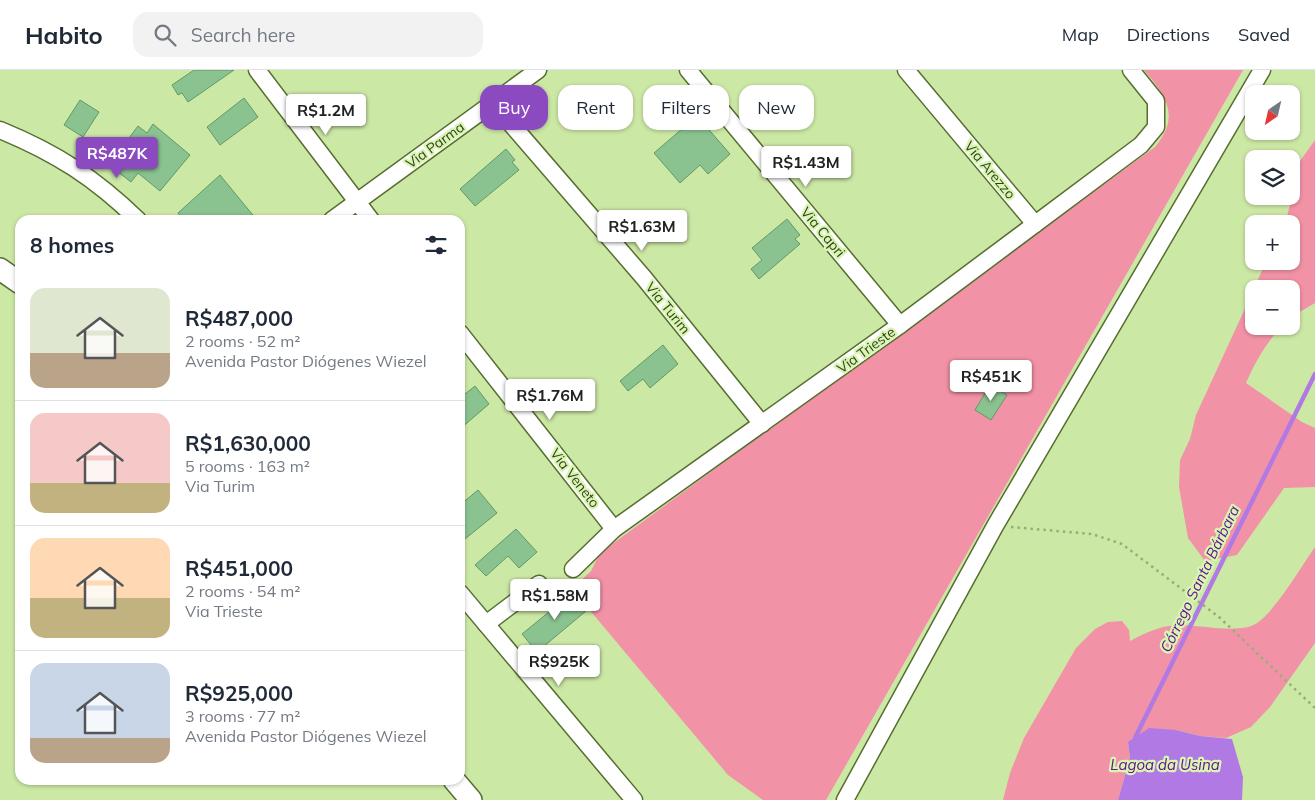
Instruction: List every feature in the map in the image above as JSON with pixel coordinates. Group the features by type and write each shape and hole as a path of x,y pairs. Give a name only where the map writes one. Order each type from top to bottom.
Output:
{"main road":[{"path":"0,269 15,280"},
{"path":"458,785 471,800"}],"street":[{"path":"257,70 367,215"},
{"name":"Via Parma","path":"518,85 538,70"},
{"name":"Via Capri","path":"688,70 900,325"},
{"name":"Via Arezzo","path":"906,70 1035,224"},
{"name":"Via Trieste","path":"573,569 614,529 900,325 1141,145 1156,127 1156,101 1130,70"},
{"path":"845,800 995,526 1262,70"},
{"name":"Via Parma","path":"339,215 480,112"},
{"path":"0,130 72,165 112,195 133,215"},
{"name":"Via Turim","path":"516,130 644,278 762,424"},
{"name":"Via Veneto","path":"465,338 614,529"},
{"path":"486,624 539,584"},
{"path":"465,599 634,800"}],"path":[{"path":"995,526 1092,534 1122,544 1219,617 1315,708"}],"shaded area":[{"path":"1144,70 1243,70 826,800 763,800 728,775 572,589 591,571 600,553 1155,147 1163,136 1169,116 1164,98"},
{"path":"1315,140 1315,303 1300,312 1300,280 1258,280 1262,270 1300,270 1300,215 1287,215 1290,205 1300,205 1300,161"},
{"path":"1245,309 1245,335 1274,335 1261,353 1246,383 1302,422 1315,428 1315,487 1284,488 1237,555 1205,561 1188,538 1179,487 1180,460 1190,439 1196,415"},
{"path":"1315,547 1315,643 1270,707 1251,727 1226,738 1200,736 1176,730 1128,742 1130,758 1118,800 1003,800 1010,773 1024,738 1076,648 1095,629 1108,622 1122,621 1129,630 1130,641 1152,630 1177,625 1229,629 1250,626 1265,617 1288,588"}],"water":[{"name":"Lagoa da Usina","path":"1149,728 1176,730 1200,736 1232,739 1243,777 1242,800 1118,800 1130,758 1128,742"}],"building":[{"path":"194,70 234,70 188,102 182,93 178,95 172,85"},
{"path":"244,98 258,117 220,145 207,127"},
{"path":"80,100 99,112 83,137 64,125"},
{"path":"153,124 190,155 160,191 138,173 131,182 109,165 138,126 147,133"},
{"path":"681,130 709,130 730,154 708,174 700,165 680,183 654,153"},
{"path":"506,149 515,160 512,162 519,170 475,206 460,189"},
{"path":"220,175 253,215 179,215 178,213"},
{"path":"787,219 800,235 795,239 800,244 759,279 751,269 762,260 752,248"},
{"path":"663,345 678,364 650,388 643,379 628,391 620,381"},
{"path":"990,385 1007,395 991,420 975,410"},
{"path":"475,386 489,404 465,425 465,394"},
{"path":"478,490 497,513 465,539 465,501"},
{"path":"516,529 537,552 519,568 508,556 486,576 475,565"},
{"path":"567,589 586,611 537,652 522,634 555,607 551,602"}],"waterway":[{"name":"Córrego Santa Bárbara","path":"1135,743 1135,738 1315,374"}]}
